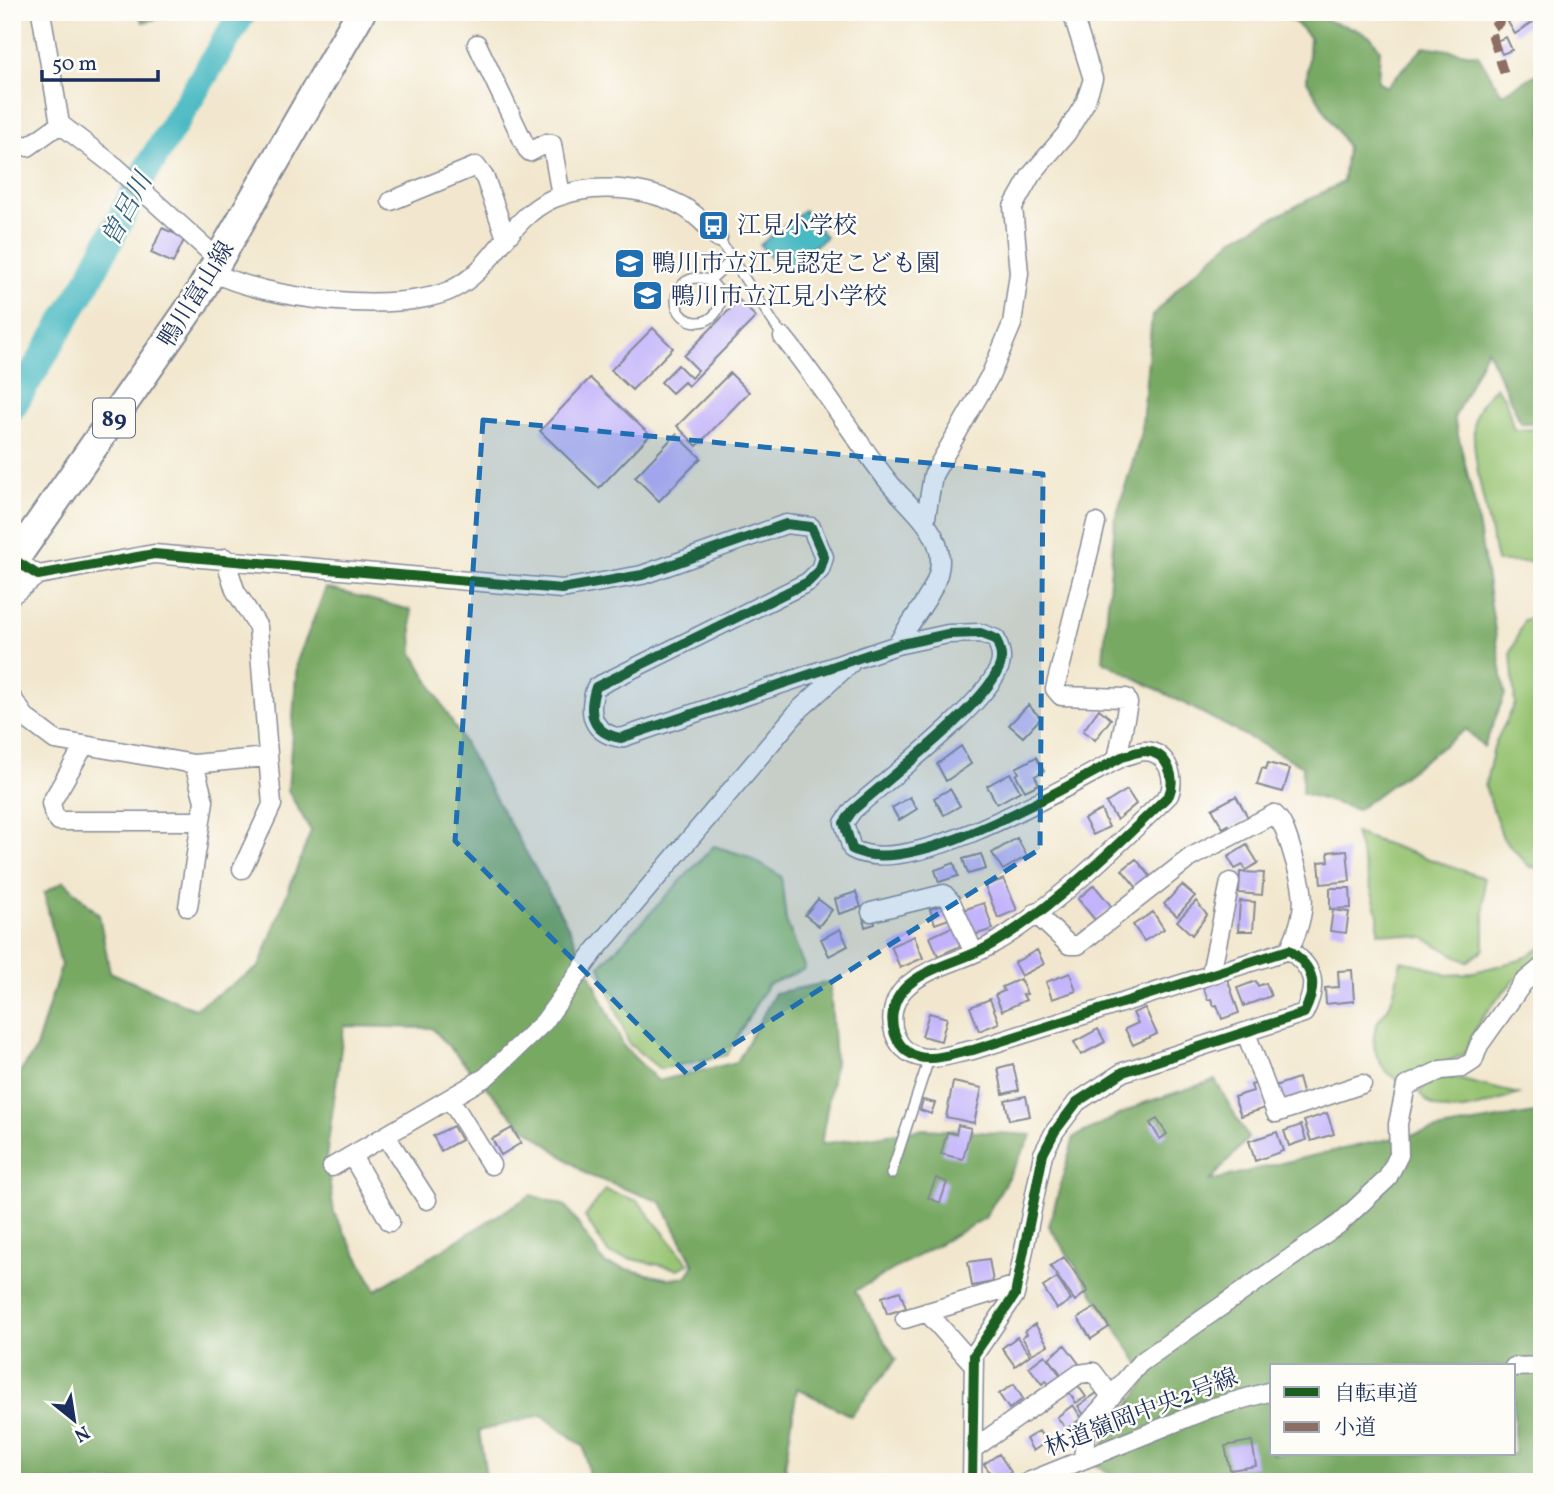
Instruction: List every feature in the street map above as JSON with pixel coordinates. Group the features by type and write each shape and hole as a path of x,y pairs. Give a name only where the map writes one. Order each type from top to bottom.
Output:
{"main road":[{"name":"鴨川富山線","path":"22,566 193,304 361,12"}],"street":[{"path":"41,12 60,124 131,180 216,266 242,285 292,296 366,301 421,298 449,291 472,278 538,206 561,196 610,190 644,192 688,210 718,238"},
{"path":"925,523 933,475 991,374 1012,324 1019,273 1013,206 1031,175 1066,134 1085,103 1093,79 1072,12"},
{"path":"478,44 527,149 530,152 547,143 552,144 561,196"},
{"path":"12,140 28,147 60,124"},
{"path":"391,201 476,166 485,178 506,238"},
{"path":"783,337 816,377 888,481 925,523 940,558 939,576 897,645"},
{"path":"1096,523 1055,690 1061,696 1126,698 1128,702 1117,760"},
{"path":"12,595 22,566 154,554 562,589 642,575 786,524 811,527 824,557 820,570 808,582 596,687 590,705 598,729 606,736 621,738 897,645 948,634 980,634 996,639 1002,652 999,670 972,704 853,810 844,823 852,849 865,856 888,856 961,839 1117,760 1145,751 1158,755 1170,770 1174,783 1169,795 1130,833 1035,913 974,953 904,989 894,1004 891,1023 897,1041 911,1053 929,1059 973,1050 1289,950 1300,928 1305,890 1285,829 1274,814 1191,857 1078,944 1069,945 1035,913"},
{"path":"225,558 234,590 258,627 272,804 242,869"},
{"path":"332,1167 486,1077 544,1022 594,952 799,710 857,658"},
{"path":"12,698 27,719 55,740 194,764 267,757"},
{"path":"84,746 51,803 54,815 59,821 201,821"},
{"path":"188,907 204,801 194,764"},
{"path":"1211,973 1230,882"},
{"path":"871,912 944,894 951,902 974,953"},
{"path":"972,1482 974,1355 1015,1296 1043,1154 1055,1131 1077,1102 1123,1072 1304,1013 1314,995 1312,978 1303,959 1289,950"},
{"path":"1083,1458 1087,1425 1140,1363 1339,1224 1387,1179 1399,1155 1398,1124 1406,1086 1441,1070 1462,1068 1473,1061 1479,1045 1523,983 1542,967"},
{"path":"1246,1033 1276,1114 1362,1084"},
{"path":"450,1098 491,1165"},
{"path":"386,1136 427,1200"},
{"path":"352,1156 390,1222"},
{"path":"905,1319 1017,1285"},
{"path":"927,1312 974,1365"},
{"path":"1516,1367 1542,1366"},
{"path":"973,1449 1079,1374 1093,1372 1111,1396"},
{"name":"林道嶺岡中央2号線","path":"1035,1480 1083,1458 1211,1408 1270,1392"}],"lane":[{"path":"718,238 783,337"},
{"path":"709,281 719,296 716,312 701,321 685,318 676,304 680,288 693,279 709,281 732,260"},
{"path":"891,1174 929,1059"}],"highlighted area":[{"path":"483,420 1043,474 1040,849 687,1074 455,841"}],"green space":[{"path":"137,12 187,12 143,22"},
{"path":"1274,12 1314,12 1331,22 1353,28 1371,37 1380,49 1378,81 1386,87 1425,46 1478,55 1502,94 1542,71 1542,423 1521,423 1487,349 1454,418 1476,509 1505,694 1484,747 1466,729 1357,810 1302,793 1303,766 1103,661 1115,520 1141,435 1152,316 1183,283 1234,238 1343,182 1347,147 1307,81 1310,38 1296,23"},
{"path":"1495,387 1505,398 1514,430 1542,429 1542,562 1497,562 1477,468 1474,432 1478,409"},
{"path":"326,588 411,610 413,653 569,928 624,1047 658,1081 737,1062 775,993 830,982 835,1062 821,1144 924,1129 1032,1135 985,1218 855,1291 896,1360 851,1416 797,1388 785,1466 791,1482 590,1482 584,1447 542,1415 479,1431 487,1482 12,1482 12,1084 35,1051 61,966 44,893 64,881 99,915 110,972 194,1009 259,967 311,831 288,791 297,661","holes":["344,1026 432,1028 519,1123 588,1175 661,1202 694,1265 686,1277 669,1279 605,1264 566,1206 531,1195 376,1290 334,1213 326,1158"]},
{"path":"1542,614 1542,868 1530,867 1503,838 1485,786 1495,743 1515,704 1511,653 1524,620"},
{"path":"1355,833 1484,878 1484,949 1467,962 1424,938 1378,932 1378,914"},
{"path":"714,846 746,856 781,876 786,921 805,969 767,985 727,1055 660,1069 629,1044 600,966"},
{"path":"1542,947 1542,957 1507,988 1486,1013 1465,1054 1400,1082 1386,1071 1377,1056 1375,1031 1390,1003 1401,961 1425,966 1446,975 1466,974 1520,960"},
{"path":"1449,1077 1519,1094 1479,1107 1452,1111 1428,1103 1419,1092 1429,1082"},
{"path":"1215,1080 1248,1138 1210,1181 1375,1142 1542,1112 1542,1482 1122,1482 1091,1462 1148,1377 1049,1226 1074,1137 1144,1103"},
{"path":"605,1190 638,1201 689,1264 678,1269 609,1254 585,1217"}],"water":[{"path":"804,210 826,237 782,272 760,245"}],"building":[{"path":"1517,12 1542,12 1542,16 1515,34 1508,22 1519,15"},
{"path":"1506,37 1512,50 1502,54 1496,41"},
{"path":"162,228 185,238 173,263 151,253"},
{"path":"739,300 756,317 688,386 684,382 672,393 661,382 678,365 691,378 698,370 684,356"},
{"path":"653,328 673,348 632,390 611,370"},
{"path":"730,373 749,392 697,446 677,426"},
{"path":"590,378 650,435 599,488 540,431"},
{"path":"676,434 701,458 659,501 635,477"},
{"path":"1028,705 1041,718 1023,737 1009,725"},
{"path":"1099,709 1111,719 1095,740 1083,731"},
{"path":"961,746 971,764 946,781 937,764"},
{"path":"1036,757 1044,771 1035,776 1039,784 1025,791 1016,775 1019,773 1016,768"},
{"path":"1268,763 1290,769 1283,792 1257,785 1262,768 1266,769"},
{"path":"1010,773 1020,791 997,804 987,786"},
{"path":"950,789 960,806 944,815 934,798"},
{"path":"1127,790 1136,804 1117,820 1106,803"},
{"path":"1236,796 1249,819 1230,829 1228,825 1223,828 1212,809"},
{"path":"910,797 917,809 899,820 892,808"},
{"path":"1101,810 1109,827 1093,835 1084,819"},
{"path":"1017,838 1027,856 1003,870 992,853"},
{"path":"1247,845 1258,863 1246,870 1243,865 1235,869 1228,857"},
{"path":"1347,850 1350,881 1321,884 1319,862 1329,861 1328,852"},
{"path":"981,854 986,869 968,874 963,859"},
{"path":"1136,859 1151,877 1137,888 1122,870"},
{"path":"954,863 958,876 939,882 935,870"},
{"path":"1240,872 1264,873 1262,895 1239,893"},
{"path":"1004,879 1017,910 998,918 985,886"},
{"path":"1094,885 1112,907 1095,920 1078,899"},
{"path":"1182,885 1195,896 1177,916 1164,904"},
{"path":"1330,888 1350,888 1351,908 1330,909"},
{"path":"856,892 861,907 839,914 835,899"},
{"path":"818,899 832,910 819,926 805,915"},
{"path":"1196,901 1207,915 1192,935 1177,921"},
{"path":"1240,901 1255,902 1253,931 1238,931"},
{"path":"947,903 952,918 935,924 930,909"},
{"path":"984,903 993,929 971,936 963,910"},
{"path":"1333,910 1349,912 1346,933 1330,931"},
{"path":"1153,912 1164,929 1144,941 1133,925"},
{"path":"873,915 875,924 865,927 863,917"},
{"path":"956,925 965,944 938,956 930,937"},
{"path":"840,929 848,946 829,956 821,939"},
{"path":"914,936 923,958 900,968 891,946"},
{"path":"1037,950 1044,964 1021,976 1014,963"},
{"path":"1352,970 1354,1001 1326,1004 1325,988 1339,987 1338,971"},
{"path":"1070,973 1076,991 1052,999 1046,982"},
{"path":"1226,975 1239,1013 1222,1019 1217,1005 1214,1006 1211,999 1208,1000 1202,984"},
{"path":"1020,979 1027,994 1023,995 1026,1000 1002,1011 995,995 1004,991 1002,987"},
{"path":"1256,981 1258,986 1266,983 1271,996 1244,1006 1237,988"},
{"path":"990,999 999,1023 979,1031 970,1007"},
{"path":"1145,1008 1157,1034 1133,1045 1125,1029 1138,1023 1133,1013"},
{"path":"929,1013 947,1018 941,1041 922,1036"},
{"path":"1098,1029 1105,1042 1081,1055 1074,1042"},
{"path":"1013,1064 1019,1090 1003,1094 998,1068"},
{"path":"1298,1078 1303,1096 1280,1103 1275,1086"},
{"path":"953,1082 982,1088 974,1123 946,1117"},
{"path":"1260,1082 1265,1108 1241,1116 1234,1097 1253,1091 1251,1085"},
{"path":"1026,1096 1030,1116 1009,1120 1005,1100"},
{"path":"923,1100 935,1103 931,1114 920,1110"},
{"path":"1327,1113 1334,1134 1311,1141 1304,1121"},
{"path":"1157,1119 1167,1134 1160,1139 1150,1123"},
{"path":"958,1125 971,1128 963,1159 941,1154 947,1132 956,1134"},
{"path":"1301,1125 1306,1140 1289,1146 1284,1131"},
{"path":"453,1126 461,1140 441,1151 433,1136"},
{"path":"512,1128 521,1143 501,1155 492,1139"},
{"path":"1277,1132 1283,1151 1255,1161 1249,1141"},
{"path":"936,1178 947,1182 940,1203 928,1198"},
{"path":"1064,1257 1088,1291 1075,1301 1050,1266"},
{"path":"989,1259 993,1282 972,1286 968,1262"},
{"path":"1057,1278 1071,1300 1057,1309 1043,1287"},
{"path":"900,1291 906,1308 887,1314 882,1297"},
{"path":"1096,1307 1109,1327 1091,1339 1078,1318"},
{"path":"1035,1324 1048,1345 1032,1354 1022,1337 1027,1334 1025,1331"},
{"path":"1017,1337 1030,1355 1015,1366 1002,1348"},
{"path":"1065,1345 1080,1365 1064,1378 1049,1358"},
{"path":"1045,1355 1064,1380 1052,1389 1046,1381 1042,1384 1029,1367"},
{"path":"1014,1384 1023,1399 1009,1409 999,1394"},
{"path":"1077,1384 1086,1397 1076,1403 1068,1390"},
{"path":"1097,1393 1103,1402 1086,1418 1078,1406"},
{"path":"1073,1405 1082,1418 1066,1429 1057,1417"},
{"path":"1039,1431 1046,1442 1033,1451 1026,1439"},
{"path":"1252,1441 1256,1466 1230,1470 1225,1446"},
{"path":"999,1454 1011,1472 997,1482 984,1464"}],"waterway":[{"name":"曽呂川","path":"12,407 86,285 145,172 243,12"}],"marked path":[{"path":"1501,12 1499,23 1490,29 1504,73"}],"cycle path":[{"path":"14,560 38,575 154,554 562,589 642,575 786,524 811,527 824,557 820,570 808,582 596,687 592,714 598,727 621,738 897,645 948,634 980,633 996,639 1001,658 998,670 988,686 954,723 853,810 844,823 852,849 878,855 910,852 948,842 1027,807 1122,757 1145,751 1153,752 1165,761 1171,774 1169,795 1106,855 1012,932 979,951 922,975 904,989 897,999 892,1022 900,1044 918,1057 942,1057 973,1050 1289,950 1309,970 1311,994 1304,1013 1123,1072 1077,1102 1055,1131 1043,1154 1015,1295 974,1355 972,1482"}],"place":[{"name":"江見小学校","path":"714,225"},
{"name":"鴨川市立江見認定こども園","path":"629,263"},
{"name":"鴨川市立江見小学校","path":"648,296"}]}
